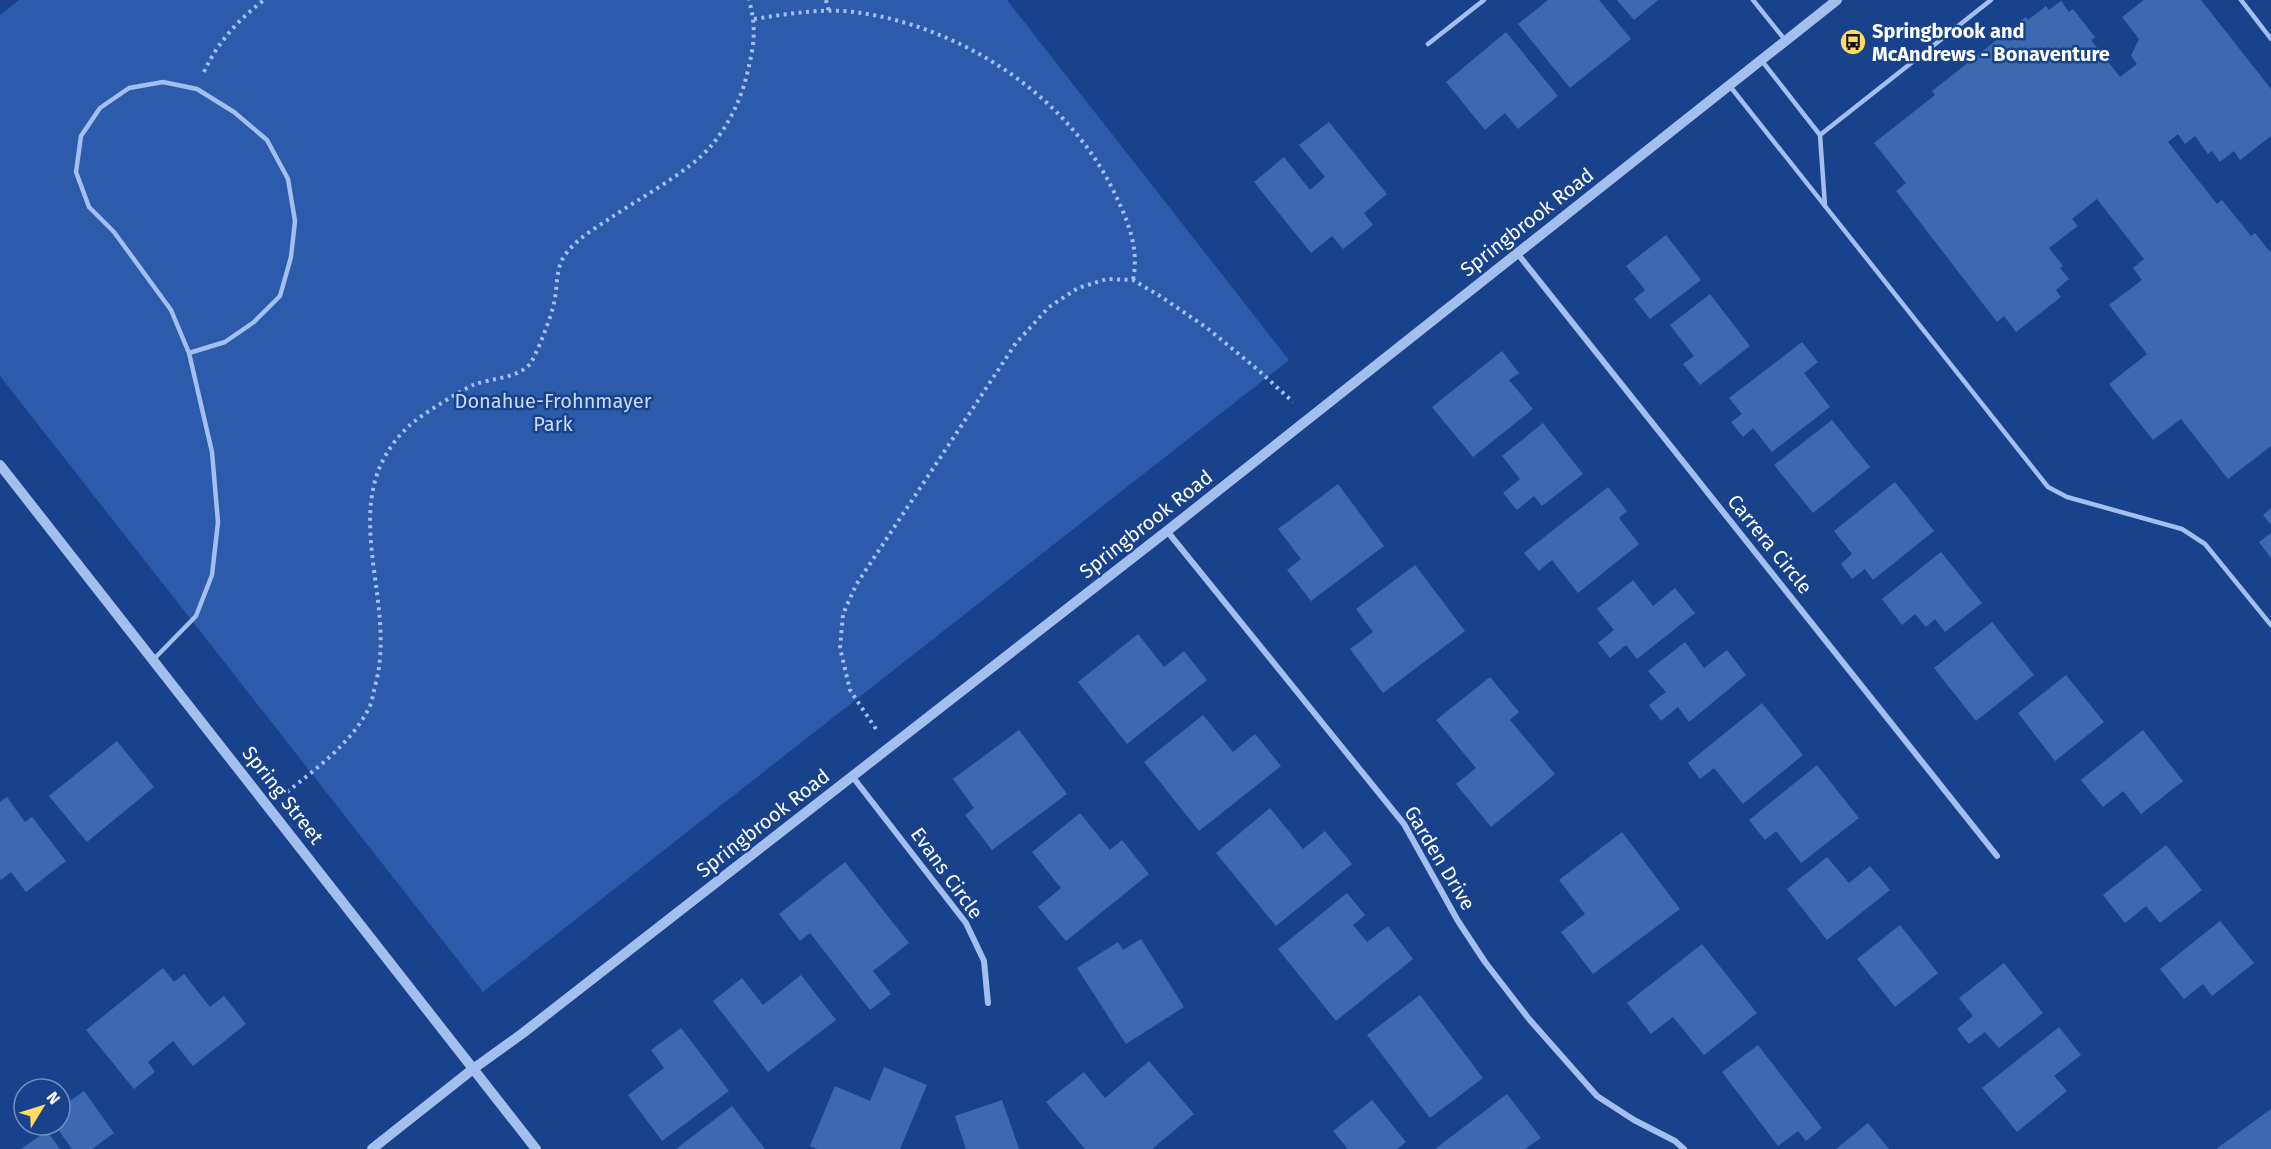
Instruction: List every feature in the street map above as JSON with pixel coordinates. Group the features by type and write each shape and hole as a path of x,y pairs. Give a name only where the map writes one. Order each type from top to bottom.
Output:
{"street":[{"name":"Springbrook Road","path":"372,1149 1167,531 1836,0"},
{"name":"Carrera Circle","path":"1517,253 1997,856"},
{"name":"Spring Street","path":"0,465 536,1149"},
{"name":"Garden Drive","path":"1167,531 1404,824 1458,921 1485,962 1529,1018 1598,1096 1634,1120 1675,1141 1684,1149"},
{"name":"Evans Circle","path":"852,776 966,922 984,961 988,1003"}],"lane":[{"path":"1428,44 1484,0"},
{"path":"1753,0 1785,41"},
{"path":"1820,135 1991,0"},
{"path":"2241,0 2271,39"},
{"path":"1761,60 1820,135 1825,206"},
{"path":"153,659 196,616 212,575 218,522 212,452 189,352 171,310 114,232 89,207 76,172 81,136 100,108 129,88 163,81 197,89 234,112 267,140 288,180 295,221 291,257 280,296 254,322 225,342 189,352"},
{"path":"1729,85 2048,487 2067,497 2194,535 2205,544 2271,625"}],"path":[{"path":"197,89 210,59 228,33 264,0"},
{"path":"269,807 348,740 369,708 379,675 382,642 369,516 371,494 383,456 410,425 453,397 472,386 514,374 530,364 554,304 558,270 563,257 587,233 690,165 711,146 736,107 745,83 755,43 754,19 749,0"},
{"path":"826,0 829,12"},
{"path":"754,19 794,12 852,12 904,22 945,36 976,52 1033,91 1066,119 1087,145 1125,214 1135,245 1136,266 1133,280"},
{"path":"888,747 850,690 840,648 843,614 856,585 1016,343 1049,307 1078,288 1107,279 1133,280 1207,328 1310,417"}],"green space":[{"name":"Donahue-Frohnmayer Park","path":"19,0 1007,0 1289,360 483,992 0,376 0,15"}],"building":[{"path":"1548,0 1599,0 1631,39 1570,88 1518,24"},
{"path":"1617,0 1658,0 1634,20"},
{"path":"2144,0 2201,0 2271,89 2271,136 2240,160 2234,151 2220,162 2212,151 2208,154 2195,136 2185,144 2178,134 2168,142 2217,204 2222,200 2251,236 2255,233 2271,253 2271,446 2228,479 2181,419 2153,440 2109,384 2147,354 2109,305 2142,280 2133,268 2144,259 2097,199 2072,219 2078,226 2049,248 2063,266 2060,268 2069,279 2056,290 2061,297 2016,332 2004,316 1997,322 1896,191 1906,183 1874,143 1935,95 1932,91 2026,17 2028,20 2046,6 2049,10 2061,1 2069,12 2073,9 2095,37 2091,40 2120,77 2137,64 2131,56 2139,39 2122,17"},
{"path":"1506,32 1558,96 1518,129 1505,113 1485,130 1446,82"},
{"path":"1329,122 1387,194 1364,213 1373,225 1343,249 1332,236 1311,253 1254,182 1284,157 1310,190 1325,177 1299,145"},
{"path":"1666,235 1701,280 1650,319 1634,299 1645,290 1626,266"},
{"path":"1710,294 1750,346 1700,385 1683,364 1694,356 1670,325"},
{"path":"1802,342 1818,362 1804,373 1830,407 1772,452 1753,428 1743,437 1731,422 1742,414 1729,398"},
{"path":"1502,351 1519,373 1509,380 1533,409 1473,457 1432,407"},
{"path":"1832,420 1870,467 1813,513 1774,465"},
{"path":"1543,423 1583,474 1542,506 1534,496 1517,510 1503,493 1520,479 1502,456"},
{"path":"1895,482 1934,531 1873,580 1865,569 1852,579 1841,564 1852,554 1834,531"},
{"path":"1338,484 1384,546 1311,601 1287,570 1301,559 1278,529"},
{"path":"1608,487 1627,511 1619,518 1639,544 1578,593 1552,560 1539,571 1524,553"},
{"path":"2271,508 2271,525 2263,515"},
{"path":"2271,533 2271,558 2259,542"},
{"path":"1941,552 1982,603 1945,632 1935,619 1926,627 1915,614 1902,625 1882,599"},
{"path":"1415,565 1465,631 1383,693 1350,649 1373,632 1356,609"},
{"path":"1633,580 1653,606 1675,588 1695,613 1637,659 1626,645 1610,658 1598,643 1614,630 1597,609"},
{"path":"1992,622 2034,675 1976,721 1934,668"},
{"path":"1138,634 1164,667 1184,651 1207,680 1127,744 1078,682"},
{"path":"1685,642 1704,668 1727,650 1746,675 1689,722 1678,707 1661,721 1649,705 1666,692 1648,671"},
{"path":"2066,675 2104,722 2055,761 2018,713"},
{"path":"1490,677 1519,712 1510,720 1555,774 1491,827 1456,784 1476,768 1436,720"},
{"path":"1762,703 1803,755 1743,804 1714,768 1700,779 1688,763"},
{"path":"1203,715 1233,752 1255,734 1281,766 1199,831 1144,762"},
{"path":"1019,730 1067,794 992,850 965,815 974,808 953,779"},
{"path":"2143,730 2183,781 2141,814 2123,791 2103,807 2081,780"},
{"path":"117,741 154,787 87,842 49,796"},
{"path":"1817,765 1859,818 1801,863 1776,831 1765,840 1749,820"},
{"path":"7,797 25,822 32,817 66,861 26,892 11,872 1,880 0,878 0,802"},
{"path":"1270,808 1303,849 1325,831 1352,864 1276,926 1216,853"},
{"path":"1080,813 1110,850 1122,840 1149,874 1066,941 1038,907 1061,888 1032,852"},
{"path":"1622,832 1680,909 1593,974 1561,932 1585,914 1559,880"},
{"path":"2166,845 2202,890 2160,923 2146,906 2125,923 2103,895"},
{"path":"1827,857 1849,883 1870,866 1890,890 1827,940 1787,889"},
{"path":"845,862 909,943 873,971 891,994 870,1010 810,933 800,941 779,914"},
{"path":"1347,893 1365,915 1353,925 1367,942 1388,926 1413,959 1336,1021 1278,949"},
{"path":"2220,921 2254,963 2212,996 2203,984 2184,999 2160,969"},
{"path":"1900,925 1938,973 1895,1007 1857,959"},
{"path":"1141,939 1184,1007 1126,1044 1077,968 1118,942 1123,950"},
{"path":"1702,944 1757,1013 1704,1055 1673,1017 1651,1034 1627,1003"},
{"path":"2004,963 2043,1013 1999,1048 1985,1032 1969,1044 1957,1029 1973,1016 1959,998"},
{"path":"163,968 174,982 184,974 210,1007 224,996 246,1024 193,1066 173,1041 148,1062 155,1072 134,1089 86,1030"},
{"path":"801,975 836,1020 768,1072 713,1001 742,978 763,1005"},
{"path":"1420,995 1483,1078 1430,1118 1367,1035"},
{"path":"2059,1027 2081,1055 2054,1076 2067,1091 2017,1132 1982,1088"},
{"path":"681,1028 729,1091 662,1141 628,1095 664,1068 651,1050"},
{"path":"1758,1045 1822,1128 1806,1141 1798,1131 1778,1146 1722,1072"},
{"path":"1149,1061 1194,1114 1152,1149 1085,1149 1046,1102 1084,1072 1105,1098"},
{"path":"884,1067 927,1085 900,1149 817,1149 810,1146 835,1086 870,1101"},
{"path":"84,1091 114,1133 92,1149 72,1149 64,1137 72,1137 72,1100"},
{"path":"1507,1094 1541,1138 1525,1149 1435,1149"},
{"path":"1002,1100 1019,1149 966,1149 955,1116"},
{"path":"1372,1100 1406,1142 1397,1149 1348,1149 1333,1131"},
{"path":"732,1106 765,1149 676,1149"},
{"path":"2271,1109 2271,1149 2216,1149"},
{"path":"1868,1123 1889,1149 1836,1149"},
{"path":"38,1137 51,1137 60,1149 21,1149"}],"place":[{"name":"Springbrook and McAndrews - Bonaventure","path":"1853,42"}]}
